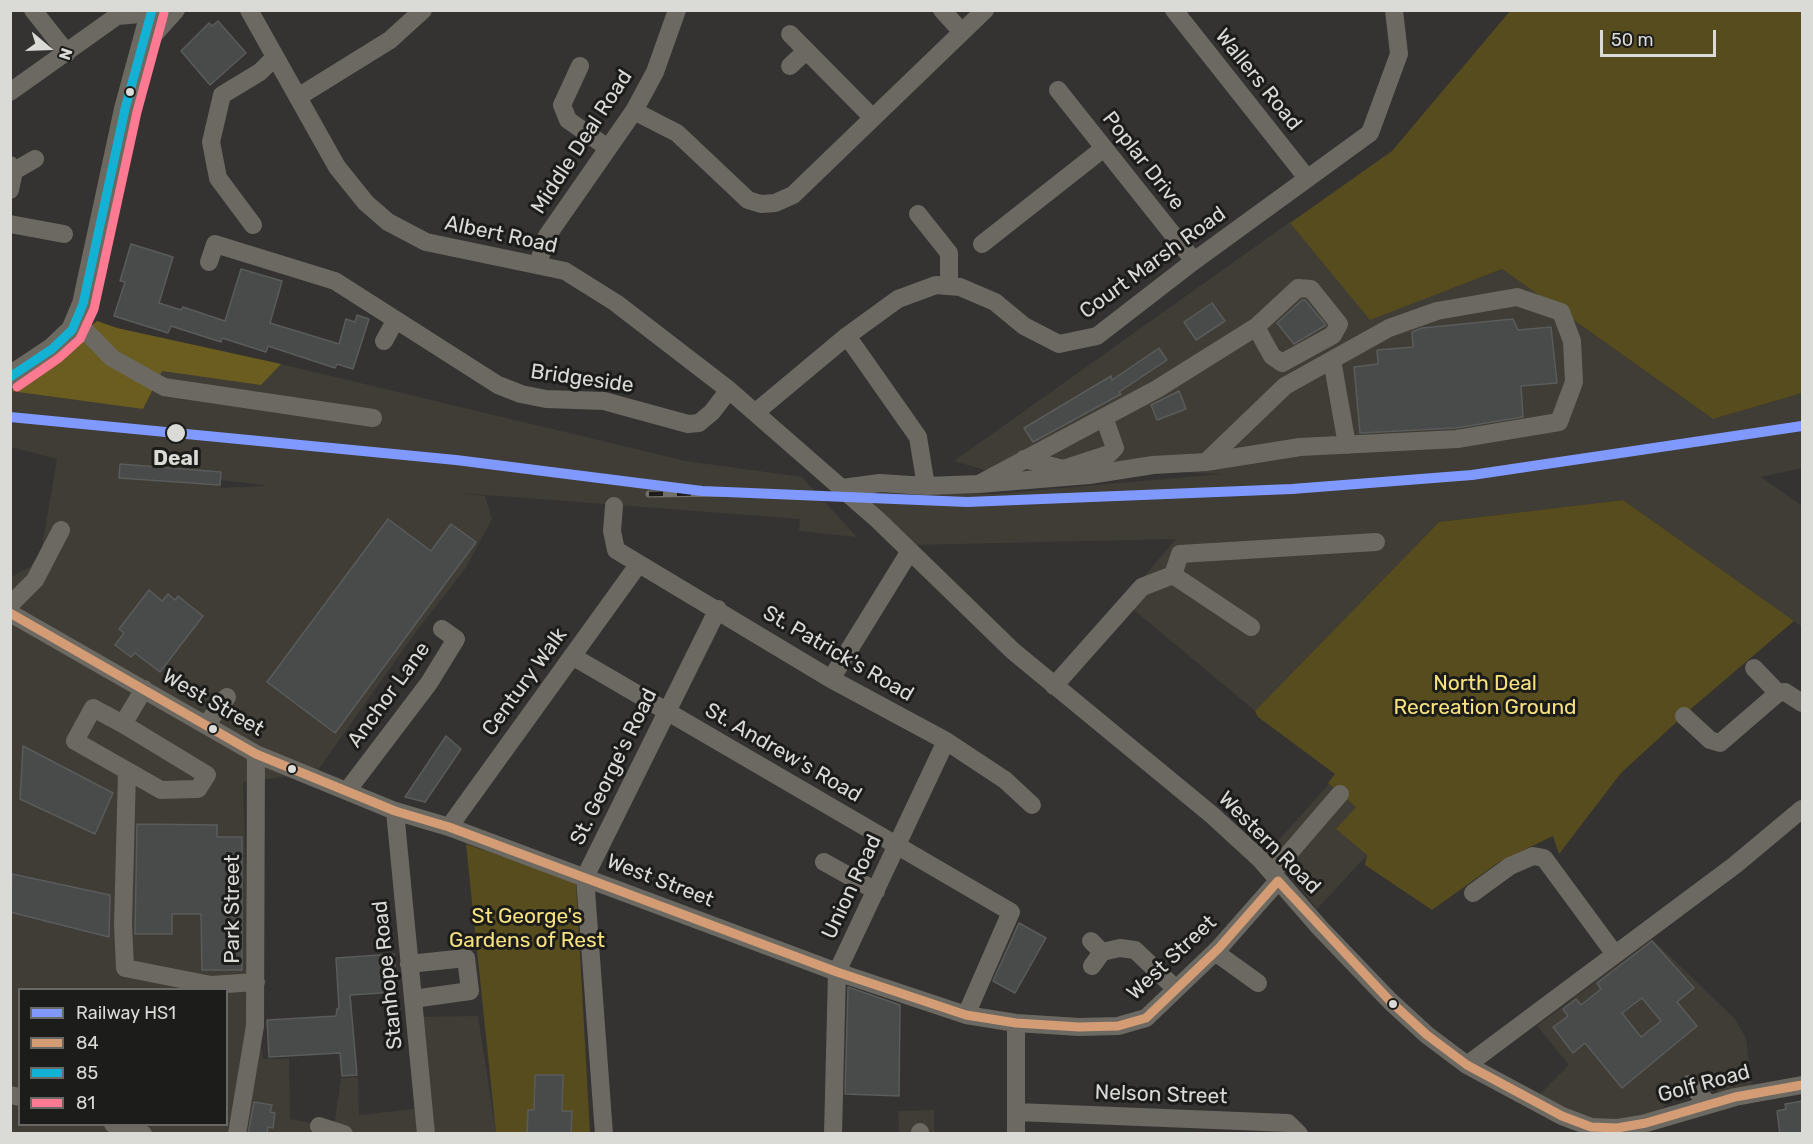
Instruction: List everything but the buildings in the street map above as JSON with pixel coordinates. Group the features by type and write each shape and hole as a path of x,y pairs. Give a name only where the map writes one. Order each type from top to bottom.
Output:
{"main road":[{"path":"10,377 52,349 72,330 83,304 140,51 152,12"}],"street":[{"path":"33,10 67,53"},
{"path":"140,51 176,10"},
{"name":"Albert Road","path":"249,10 349,184 388,222 426,242 538,264 565,272 589,285 756,412 910,551"},
{"path":"298,97 390,40 423,10"},
{"name":"Middle Deal Road","path":"538,264 547,236 634,111 655,72 677,10"},
{"path":"942,10 962,32"},
{"path":"634,111 677,133 748,200 761,204 775,203 793,195 985,10"},
{"name":"Wallers Road","path":"1174,10 1307,178"},
{"name":"Court Marsh Road","path":"756,412 847,336 898,299 936,285 960,287 995,302 1024,326 1059,344 1097,336 1194,261 1370,133 1399,54 1394,10"},
{"path":"10,92 117,16 152,12"},
{"path":"790,34 873,118"},
{"path":"790,66 806,51"},
{"path":"253,225 218,178 211,142 222,94 260,72 275,57"},
{"path":"580,66 562,105 568,120 608,148"},
{"name":"Poplar Drive","path":"1058,90 1194,261"},
{"path":"982,244 1104,148"},
{"path":"10,190 12,168 35,159"},
{"path":"918,214 949,253 949,286"},
{"path":"10,224 64,234"},
{"name":"Bridgeside","path":"208,262 215,244 335,281 498,385 521,394 546,399 604,401 688,424 699,423 729,390"},
{"path":"979,484 1156,388 1256,327 1298,288 1311,289 1339,324 1333,335 1282,363 1272,356 1256,327"},
{"path":"842,488 880,483 926,486 979,484 1089,475 1153,465 1206,462 1300,447 1457,439 1559,422 1574,382 1572,341 1561,312 1517,297 1437,311 1389,328 1285,386 1206,462"},
{"path":"76,321 112,358 164,387 373,418"},
{"path":"384,341 395,321"},
{"path":"847,336 918,437 926,486"},
{"path":"1332,360 1347,445"},
{"path":"1024,459 1063,468 1109,454 1115,448 1104,417"},
{"name":"St. Patrick's Road","path":"614,506 612,531 616,550 638,565 718,609 831,679 946,741 1005,780 1032,805"},
{"path":"10,606 35,580 61,530"},
{"path":"1173,576 1180,554 1376,542"},
{"path":"831,679 910,551"},
{"name":"Western Road","path":"910,551 1013,651 1212,815 1275,877 1390,1001 1427,1035 1467,1065 1562,1116 1591,1127 1616,1131"},
{"name":"Century Walk","path":"449,827 638,565"},
{"path":"1173,576 1251,627"},
{"path":"1054,686 1142,587 1173,576"},
{"name":"St. George's Road","path":"604,1134 585,877 718,609"},
{"name":"West Street","path":"10,613 256,754 395,812 449,827 837,972 966,1015 1016,1023 1118,1026 1146,1018 1215,952 1341,794"},
{"name":"Anchor Lane","path":"347,791 429,683 456,639 442,629"},
{"name":"St. Andrew's Road","path":"572,656 1011,912 966,1015"},
{"path":"1754,668 1778,693"},
{"path":"123,724 144,689"},
{"path":"1684,716 1710,740 1720,743 1778,693 1785,692 1803,703"},
{"path":"206,725 227,697"},
{"path":"93,708 123,724 207,775 198,789 161,790 75,741 93,708"},
{"name":"Union Road","path":"833,1134 837,972 946,741"},
{"name":"Park Street","path":"237,1134 252,1057 256,982 256,754"},
{"path":"127,772 123,925 125,968 174,984 211,985 256,982"},
{"path":"1467,1065 1614,953 1735,865 1803,809"},
{"name":"Stanhope Road","path":"395,812 426,1134"},
{"path":"1473,892 1510,866 1533,856 1544,858 1614,953"},
{"path":"825,862 876,891"},
{"path":"1095,953 1120,948 1135,950 1176,989"},
{"path":"1215,952 1258,983"},
{"path":"409,964 466,958 469,980 470,991 413,999"},
{"path":"1016,1023 1016,1134"},
{"path":"1689,1084 1709,1104"},
{"name":"Golf Road","path":"1616,1131 1735,1097 1803,1085"},
{"name":"Nelson Street","path":"1017,1112 1288,1123 1299,1134"},
{"path":"116,1126 143,1134"},
{"path":"319,1126 344,1134"}],"shaded area":[{"path":"1290,222 1370,319 1502,269 1713,419 1802,393 1802,468 1761,477 1802,506 1802,627 1623,500 1439,522 1255,711 1123,601 1176,539 912,545 852,493 995,494 1222,474 1086,468 1005,476 954,461"},
{"path":"97,321 117,328 281,364 686,461 802,477 857,537 799,531 800,519 460,493 485,496 492,519 465,569 415,633 316,773 243,782 249,974 263,1059 289,1059 290,1119 334,1127 341,1078 358,1077 359,1115 422,1108 415,1017 478,1016 496,1133 11,1134 11,577 30,567 41,553 57,459 11,447 11,390","holes":["221,480 264,485 221,488"]},
{"path":"97,321 117,328 281,364 261,385 162,371 143,409 11,391"},
{"path":"1329,784 1356,807 1337,829 1367,855 1317,909 1270,850"},
{"path":"1652,939 1735,1019 1746,1038 1752,1087 1723,1095 1699,1079 1679,1089 1658,1113 1647,1117 1592,1121 1535,1099 1569,1065 1537,1026"},
{"path":"934,1110 934,1133 899,1133 898,1111"}],"green space":[{"path":"1510,11 1802,11 1802,393 1713,419 1502,269 1370,320 1290,223 1392,151"},
{"name":"North Deal Recreation Ground","path":"1623,500 1794,621 1693,707 1621,773 1559,854 1553,836 1499,862 1432,910 1365,865 1367,855 1336,829 1356,807 1328,783 1335,774 1258,717 1255,711 1439,522"},
{"name":"St George's Gardens of Rest","path":"466,844 576,882 590,1133 496,1133"}],"railway":[{"path":"649,494 742,493"}],"rail line":[{"name":"HS1","path":"10,417 456,460 702,491 967,502 1292,489 1472,475 1802,426"}],"transit line":[{"name":"85","path":"10,377 52,349 72,330 83,304 125,109 152,10"},
{"name":"81","path":"17,387 59,358 80,339 94,309 137,112 164,13"},
{"name":"84","path":"10,613 256,754 395,811 449,827 837,972 966,1015 1016,1023 1079,1027 1118,1026 1146,1018 1219,948 1278,881 1390,1001 1427,1035 1467,1065 1562,1116 1591,1127 1617,1128 1646,1123 1735,1097 1802,1085"}],"place":[{"name":"Deal","path":"176,433"}]}
